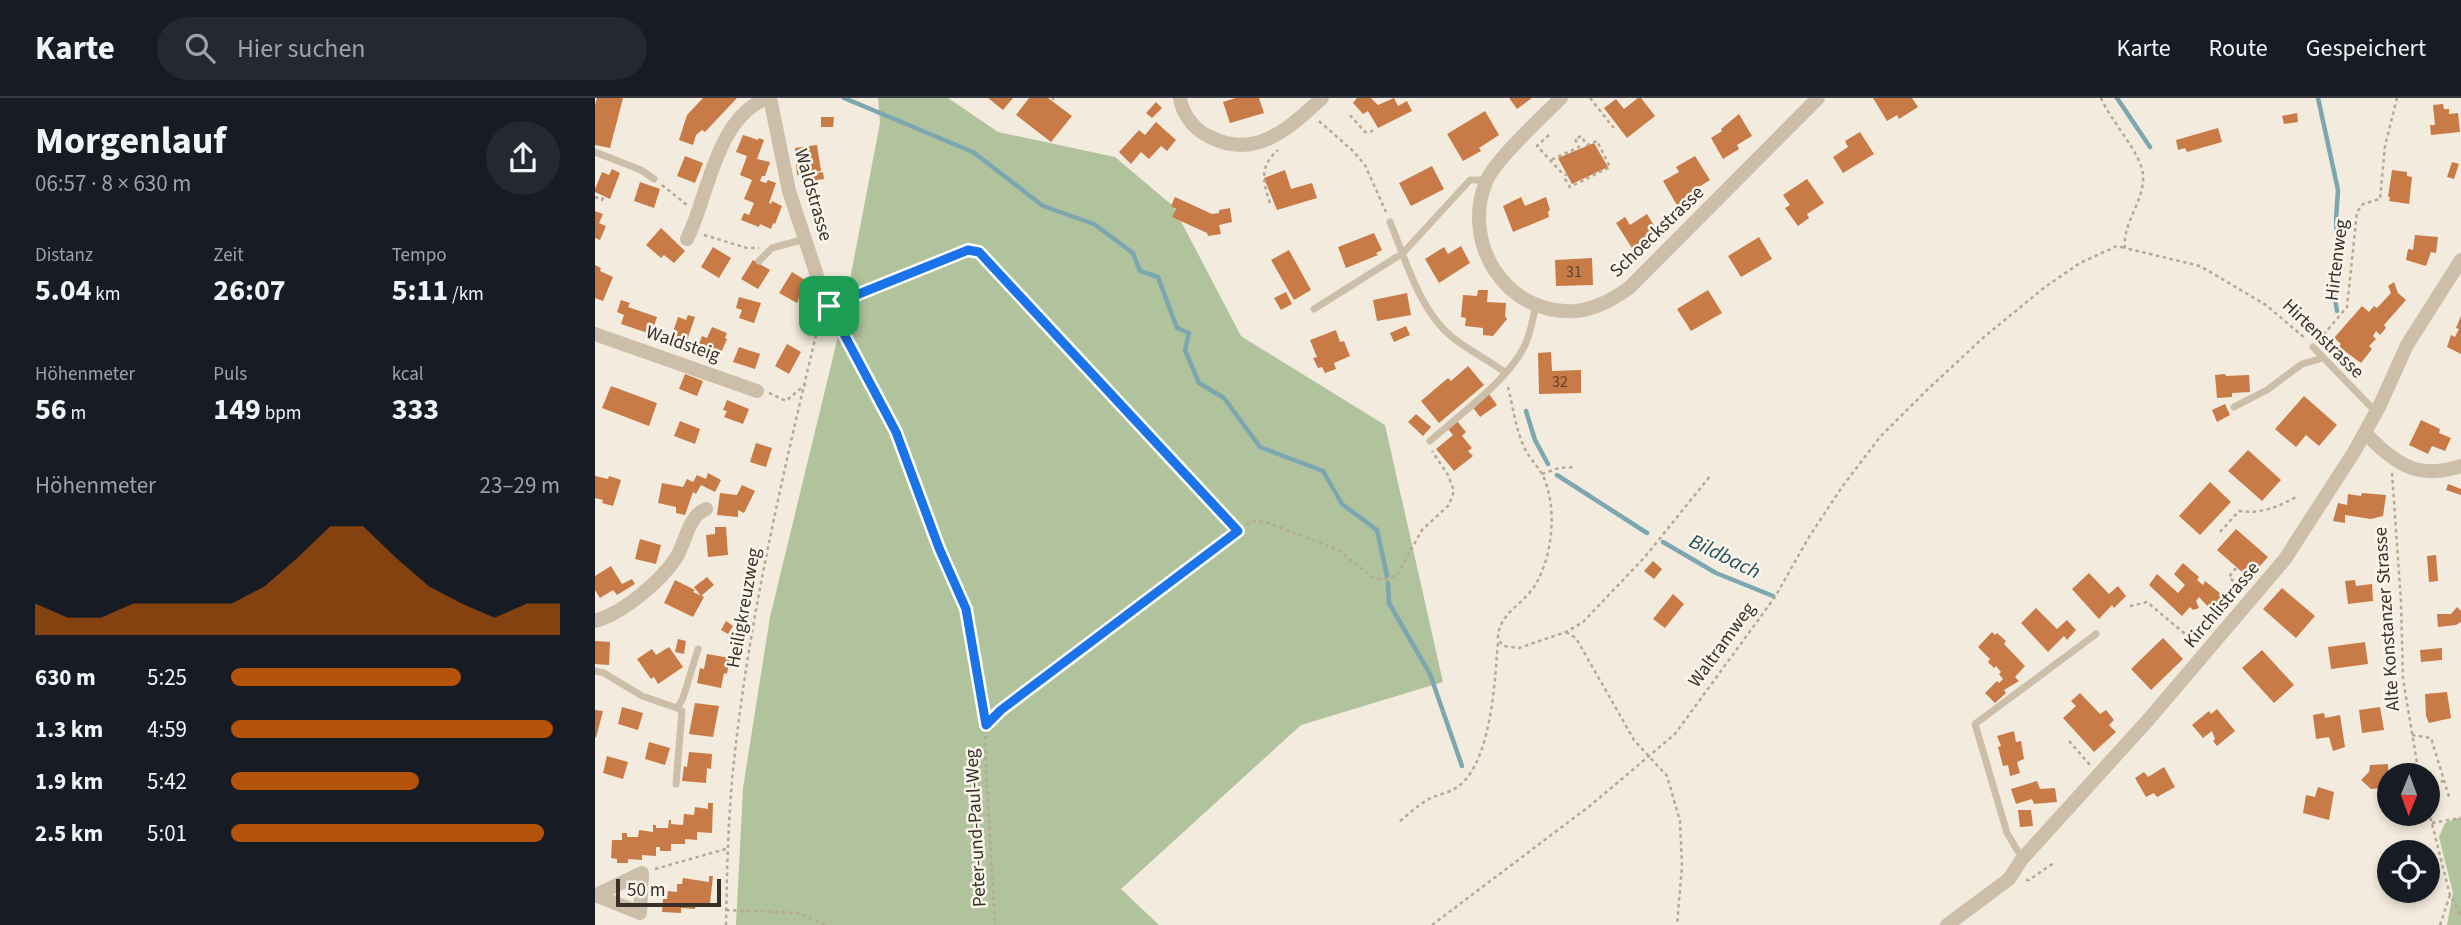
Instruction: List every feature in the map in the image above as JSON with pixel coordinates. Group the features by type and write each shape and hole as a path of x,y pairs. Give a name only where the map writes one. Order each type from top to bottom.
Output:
{"street":[{"path":"690,234 724,138 743,115 768,98"},
{"name":"Waldstrasse","path":"768,98 789,191 827,303"},
{"path":"1180,98 1189,120 1201,132 1219,142 1247,146 1265,141 1280,132 1322,98"},
{"name":"Schoeckstrasse","path":"1561,98 1503,158 1486,180 1479,208 1482,247 1493,270 1513,292 1536,304 1558,310 1583,309 1611,300 1629,288 1818,98"},
{"name":"Kirchlistrasse","path":"1947,925 2009,879 2022,859 2207,653 2299,540 2365,433 2407,345 2461,260"},
{"name":"Waldsteig","path":"595,334 768,394"},
{"path":"2365,433 2393,459 2410,468 2439,471 2461,466"},
{"path":"595,621 645,591 666,570 676,558 695,516 706,509"},
{"path":"642,873 640,913 595,895 642,873"}],"lane":[{"path":"595,152 641,170 654,179"},
{"path":"1314,309 1403,253 1470,180 1486,180"},
{"path":"1390,222 1427,307 1438,324 1457,341 1506,373"},
{"path":"759,261 772,248 805,239"},
{"path":"1430,441 1506,373 1524,348 1536,304"},
{"name":"Hirtenstrasse","path":"2313,347 2376,412"},
{"path":"2234,407 2267,390 2302,364 2323,358"},
{"path":"2022,859 2007,833 1975,724 2096,634"},
{"path":"677,708 683,698 698,649"},
{"path":"595,671 604,673 642,696 682,712 676,784"}],"path":[{"path":"1590,98 1613,127 1616,125"},
{"path":"2101,98 2143,174 2139,203 2124,237 2126,248"},
{"name":"Hirtenweg","path":"2313,347 2347,307 2357,212 2363,204 2380,200 2385,146 2397,98"},
{"path":"1350,115 1365,132 1373,131"},
{"path":"1314,116 1365,165 1390,222"},
{"path":"1549,135 1537,146 1563,174 1567,175 1565,179 1570,187 1610,167 1597,141 1587,145 1581,136 1575,139 1579,146 1551,160"},
{"path":"1270,204 1262,177 1269,159 1282,148"},
{"path":"661,184 697,214"},
{"path":"595,197 602,200 604,196"},
{"path":"690,234 747,248 772,248"},
{"name":"Waltramweg","path":"1432,925 1591,805 1675,734 1775,597 1809,537 1880,437 1984,337 2045,287 2080,263 2117,246 2126,248"},
{"name":"Hirtenstrasse","path":"2126,248 2200,266 2266,305 2313,347"},
{"path":"827,303 968,250 979,252 1238,531"},
{"name":"Heiligkreuzweg","path":"726,925 727,849 741,704 772,524 827,303"},
{"name":"Peter-und-Paul-Weg","path":"827,303 896,432 939,548 966,609 986,725 995,925"},
{"path":"1400,821 1430,799 1455,789 1463,782 1478,757 1490,716 1500,621 1527,596 1537,582 1545,561 1552,510 1550,494 1542,474 1525,448 1506,373"},
{"path":"768,394 790,400 806,384"},
{"path":"986,725 1001,710 1251,521 1266,522 1338,550 1375,579 1387,579 1397,575 1422,530 1449,505 1454,491 1448,475 1432,453 1430,441"},
{"name":"Alte Konstanzer Strasse","path":"2393,459 2403,680 2417,763"},
{"path":"1542,474 1559,468 1575,467"},
{"path":"1498,640 1504,646 1518,648 1566,632 1583,622 1627,576 1711,475"},
{"path":"2220,531 2239,512 2271,510 2298,496"},
{"path":"2235,568 2229,577 2252,598"},
{"path":"2130,606 2147,602 2207,653"},
{"path":"1566,632 1576,638 1634,740 1667,776 1680,821 1682,866 1677,925"},
{"path":"2412,734 2431,738 2450,800"},
{"path":"2069,741 2099,775"},
{"path":"2440,782 2444,781"},
{"path":"2440,822 2461,818"},
{"path":"2434,826 2450,895 2461,916"},
{"path":"642,873 727,849"},
{"path":"2009,879 2029,880 2055,862"},
{"path":"2440,925 2450,895"},
{"path":"726,910 799,913 825,925"}],"green space":[{"path":"878,98 948,98 998,132 1115,157 1173,206 1241,336 1385,425 1443,682 1301,725 1121,889 1159,925 736,925 743,788 770,617 843,316 880,123"},
{"path":"2461,817 2461,925 2447,925 2453,893 2439,837 2445,823"}],"building":[{"path":"597,98 623,98 610,148 595,145"},
{"path":"703,98 737,98 705,132 702,130 696,135 693,145 679,140 687,115"},
{"path":"988,98 1013,98 1003,110"},
{"path":"1029,98 1048,98 1072,116 1051,142 1016,115"},
{"path":"1236,98 1259,98 1264,113 1230,123 1223,102"},
{"path":"1357,98 1371,98 1378,105 1394,98 1398,106 1407,101 1412,111 1378,128 1368,111 1363,114 1353,103"},
{"path":"1509,98 1532,98 1517,109"},
{"path":"1641,98 1655,116 1627,138 1604,108 1616,99 1624,109"},
{"path":"1873,98 1912,98 1918,107 1899,119 1897,115 1887,121"},
{"path":"1156,102 1162,108 1152,118 1146,113"},
{"path":"2443,104 2444,109 2449,109 2449,114 2458,113 2460,132 2431,135 2430,125 2435,125 2433,105"},
{"path":"1485,111 1499,135 1479,148 1481,151 1463,161 1447,134"},
{"path":"2297,113 2298,122 2284,124 2282,116"},
{"path":"1739,114 1752,136 1737,145 1739,149 1723,159 1711,138"},
{"path":"821,117 834,117 833,127 821,127"},
{"path":"1156,122 1176,140 1167,151 1161,146 1149,159 1141,152 1131,164 1119,152 1139,130 1145,135"},
{"path":"2218,128 2222,142 2187,152 2185,148 2178,150 2176,140"},
{"path":"1860,132 1874,154 1843,173 1833,157 1848,147 1845,141"},
{"path":"743,135 764,140 757,159 770,162 760,181 776,183 769,203 772,201 782,206 771,229 741,220 744,213 749,215 754,203 744,199 752,180 740,175 747,156 736,152"},
{"path":"1594,143 1608,167 1572,184 1558,158"},
{"path":"817,145 821,171 797,175 795,148"},
{"path":"685,156 703,163 695,183 677,176"},
{"path":"1695,156 1710,180 1694,190 1696,194 1693,198 1678,207 1663,181 1679,172 1676,167"},
{"path":"2452,162 2459,164 2454,179 2447,177"},
{"path":"1432,166 1444,189 1411,206 1399,183"},
{"path":"612,169 620,173 610,199 595,192 595,189 602,172 609,175"},
{"path":"1285,170 1291,189 1312,183 1317,198 1277,210 1264,178"},
{"path":"2392,170 2407,172 2407,176 2412,177 2409,204 2389,201"},
{"path":"823,172 824,179 811,181 810,174"},
{"path":"1807,179 1824,203 1807,214 1809,218 1798,226 1785,208 1790,205 1783,195"},
{"path":"640,182 660,189 654,208 634,201"},
{"path":"1175,197 1212,214 1230,208 1232,222 1219,225 1221,234 1208,236 1207,233 1172,217 1176,209 1171,206"},
{"path":"1521,197 1525,206 1546,197 1549,217 1513,232 1503,206"},
{"path":"595,211 603,214 599,223 606,226 600,240 595,238"},
{"path":"1647,214 1658,232 1632,248 1616,223 1625,217 1630,225"},
{"path":"661,228 685,251 674,263 664,255 661,258 646,245"},
{"path":"1374,233 1382,250 1376,253 1378,255 1346,268 1338,247"},
{"path":"2415,235 2438,237 2436,253 2431,252 2426,266 2406,260 2408,249 2413,250"},
{"path":"1759,237 1772,259 1741,277 1728,256"},
{"path":"1461,246 1470,263 1439,283 1425,259 1444,247 1448,254"},
{"path":"713,247 731,258 719,278 701,267"},
{"path":"1289,250 1311,290 1294,300 1271,260"},
{"path":"1592,258 1593,285 1556,286 1555,260"},
{"path":"753,260 770,270 758,289 741,279"},
{"path":"595,265 601,268 600,271 613,277 603,301 595,298"},
{"path":"792,272 813,285 804,301 799,298 797,303 779,293"},
{"path":"2394,282 2398,293 2406,300 2384,325 2386,328 2380,335 2376,331 2373,336 2376,339 2369,346 2372,349 2361,363 2339,347 2341,344 2334,338 2362,306 2369,312 2374,306 2377,308 2391,293 2388,286"},
{"path":"1478,290 1488,290 1487,302 1506,303 1507,319 1493,336 1483,335 1483,328 1465,326 1466,318 1461,317 1463,295 1477,296"},
{"path":"1708,290 1722,313 1691,331 1677,309"},
{"path":"1286,292 1292,304 1281,310 1274,298"},
{"path":"1407,293 1411,315 1377,321 1373,300"},
{"path":"739,297 761,303 754,323 739,318 742,310 736,308"},
{"path":"621,300 630,303 628,307 657,317 651,334 621,324 624,315 617,312"},
{"path":"688,315 695,317 686,343 671,338 678,317 686,320"},
{"path":"2461,316 2461,354 2447,347 2451,335 2455,337 2459,329 2456,328"},
{"path":"1406,326 1410,335 1394,342 1390,333"},
{"path":"712,327 727,333 727,339 717,357 697,349 702,336 707,338"},
{"path":"1336,330 1340,342 1344,341 1350,356 1334,363 1336,369 1325,373 1322,367 1318,368 1313,358 1317,357 1310,340"},
{"path":"787,344 801,352 789,374 775,366"},
{"path":"739,347 760,354 755,369 733,362"},
{"path":"1551,352 1552,371 1581,370 1581,393 1539,394 1538,353"},
{"path":"1468,366 1484,385 1439,423 1421,401 1448,378 1451,381"},
{"path":"685,374 703,381 697,396 679,389"},
{"path":"2215,375 2249,375 2250,392 2232,393 2232,397 2217,398"},
{"path":"611,386 657,403 649,426 602,408"},
{"path":"1489,394 1497,405 1480,417 1472,406"},
{"path":"2304,396 2337,425 2319,446 2306,435 2296,447 2275,429"},
{"path":"727,400 749,409 743,424 724,417 727,411 723,410"},
{"path":"2225,404 2230,415 2217,422 2212,410"},
{"path":"1416,414 1431,427 1423,436 1408,422"},
{"path":"2421,420 2451,438 2445,451 2432,446 2428,454 2409,445"},
{"path":"680,421 700,429 695,444 674,436"},
{"path":"1457,421 1466,432 1462,436 1472,448 1468,451 1473,456 1454,471 1436,449 1453,435 1448,429"},
{"path":"756,443 772,448 766,467 750,462"},
{"path":"2248,450 2281,480 2262,501 2228,471"},
{"path":"708,473 721,480 715,492 701,485 696,494 693,492 685,515 676,513 676,507 658,503 662,483 683,487 687,479 693,482 697,475 706,479"},
{"path":"595,476 608,479 609,476 621,480 613,506 595,498"},
{"path":"2210,482 2231,502 2200,535 2179,516"},
{"path":"2448,484 2461,489 2461,495 2446,490"},
{"path":"742,485 755,491 744,513 738,510 738,517 717,515 720,493 737,495"},
{"path":"2362,493 2386,495 2383,516 2371,519 2345,515 2345,523 2333,521 2338,503 2347,505 2348,494 2361,496"},
{"path":"715,527 726,527 728,555 708,557 706,535 715,534"},
{"path":"2236,529 2268,557 2249,578 2217,550"},
{"path":"640,539 661,545 656,564 635,559"},
{"path":"2436,555 2438,581 2429,582 2427,556"},
{"path":"1653,561 1662,569 1654,579 1644,571"},
{"path":"2183,563 2199,577 2197,580 2203,585 2205,581 2227,599 2218,609 2215,607 2212,611 2199,597 2196,601 2199,608 2193,610 2190,607 2182,616 2149,585 2157,574 2178,593 2185,585 2174,574"},
{"path":"611,566 622,584 632,579 635,584 617,595 613,590 600,598 595,590 595,576"},
{"path":"2089,573 2109,594 2118,586 2126,596 2114,608 2112,605 2099,619 2072,589"},
{"path":"707,577 714,585 701,596 694,587"},
{"path":"675,580 704,597 693,617 664,603"},
{"path":"2355,580 2356,586 2372,584 2373,601 2348,604 2345,581"},
{"path":"2282,588 2315,616 2296,638 2263,609"},
{"path":"1673,594 1684,604 1665,628 1653,619"},
{"path":"2457,607 2461,611 2461,622 2438,627 2437,614 2451,614"},
{"path":"2036,608 2057,629 2067,620 2076,630 2067,640 2064,636 2048,652 2021,623"},
{"path":"726,621 733,626 728,634 721,630"},
{"path":"1992,632 2006,641 2004,644 2025,666 2015,677 2019,681 2004,690 2006,693 1995,703 1985,693 1997,681 1999,683 2003,679 1999,674 2001,672 1988,662 1990,659 1978,647"},
{"path":"2163,638 2183,659 2151,690 2131,669"},
{"path":"678,639 686,641 684,654 675,652"},
{"path":"595,641 610,642 609,665 595,664"},
{"path":"2365,642 2368,664 2331,669 2328,647"},
{"path":"669,647 683,667 658,684 654,677 651,679 637,659 652,649 656,655"},
{"path":"2442,648 2442,660 2421,662 2420,650"},
{"path":"2262,650 2294,685 2274,703 2242,668"},
{"path":"707,654 730,658 721,688 697,683"},
{"path":"2447,692 2451,718 2429,723 2425,694"},
{"path":"2080,693 2100,714 2106,710 2114,720 2109,725 2116,732 2094,752 2063,718 2076,706 2071,701"},
{"path":"695,703 719,706 713,737 689,734"},
{"path":"622,707 643,713 638,730 618,724"},
{"path":"2380,707 2384,730 2362,733 2359,710"},
{"path":"2217,709 2235,731 2217,746 2213,741 2215,739 2212,731 2203,738 2192,725 2209,711 2211,714"},
{"path":"595,710 603,711 596,738 595,737"},
{"path":"2324,713 2325,718 2340,715 2345,747 2333,751 2329,737 2316,739 2313,715"},
{"path":"2014,731 2016,742 2021,741 2024,759 2017,762 2020,773 2010,776 2008,765 2003,766 1997,736"},
{"path":"649,742 670,748 665,765 645,759"},
{"path":"689,752 712,754 706,783 682,781"},
{"path":"607,756 628,762 623,779 603,773"},
{"path":"2370,765 2377,765 2377,788 2371,789 2361,780 2369,772"},
{"path":"2164,767 2175,787 2157,797 2154,793 2146,797 2135,778 2144,772 2148,777"},
{"path":"2037,781 2040,789 2055,788 2057,802 2034,804 2032,799 2016,804 2011,789"},
{"path":"2318,787 2334,792 2329,820 2303,813 2306,795 2315,797"},
{"path":"708,803 713,803 712,833 697,832 697,840 685,839 685,844 671,844 671,851 660,851 660,847 656,847 656,856 642,855 642,860 628,859 628,863 617,863 617,859 611,858 612,840 622,840 622,833 627,833 627,837 638,837 639,830 653,832 653,825 656,825 656,828 668,828 669,820 671,824 683,825 684,814 694,815 695,807 708,809"},
{"path":"2018,810 2031,810 2033,826 2020,827"},
{"path":"709,876 713,876 710,904 696,903 695,909 681,908 681,913 662,912 663,899 667,899 668,891 677,892 677,884 682,884 683,878 709,882"}],"waterway":[{"path":"844,98 973,152 1043,206 1094,224 1133,253 1140,271 1158,277 1177,328 1189,333 1185,350 1199,383 1224,398 1260,447 1323,471 1342,504 1377,530 1387,576"},
{"path":"2117,98 2150,147"},
{"path":"2318,98 2338,190 2338,256 2335,275 2338,286 2334,293 2337,311"},
{"name":"Bildbach","path":"1526,411 1535,440 1548,464"},
{"name":"Bildbach","path":"1557,475 1647,533"},
{"name":"Bildbach","path":"1663,542 1716,573 1773,596"},
{"path":"1388,583 1389,603 1430,674 1462,766"}],"route":[{"path":"968,250 979,252 1238,531 1001,710 986,725 966,609 939,548 896,432 829,306 968,250"}]}
